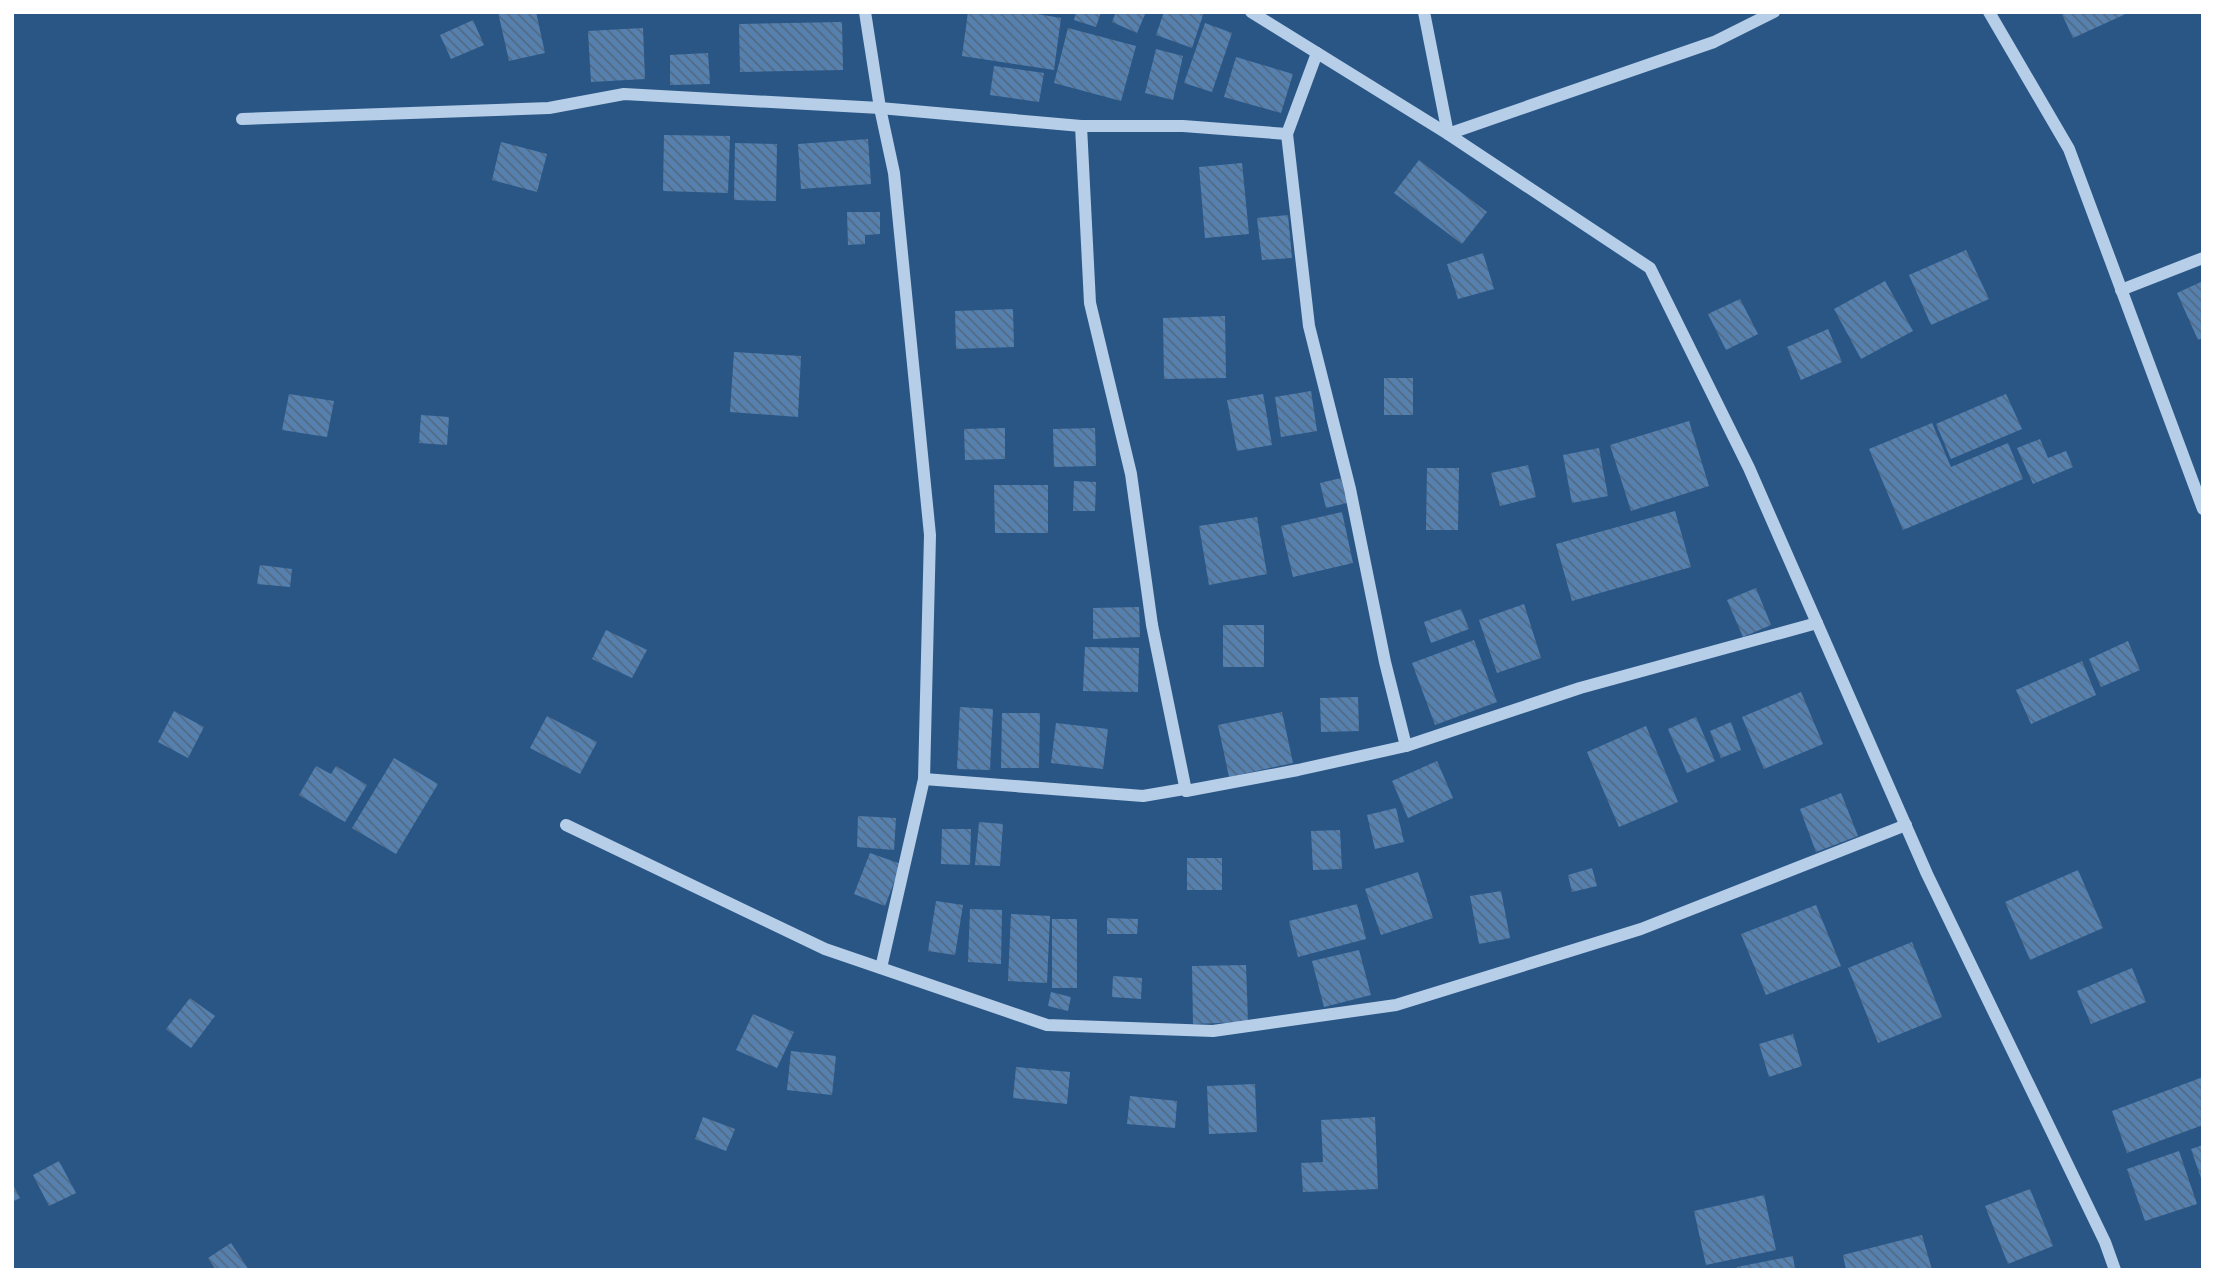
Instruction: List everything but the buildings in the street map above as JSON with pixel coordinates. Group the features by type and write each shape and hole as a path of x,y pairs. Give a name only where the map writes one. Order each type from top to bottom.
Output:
{"street":[{"path":"865,12 880,108 894,173 930,535 924,779 881,968"},
{"path":"1251,12 1448,134 1650,268 1749,468 1927,874 2105,1242 2115,1270"},
{"path":"1424,12 1448,134"},
{"path":"1448,134 1714,42 1774,12"},
{"path":"1989,12 2068,149 2200,495 2203,509"},
{"path":"1317,53 1287,134 1309,326 1350,489 1385,662 1406,746"},
{"path":"242,119 549,108 624,94 880,108 1081,126 1183,126 1287,134"},
{"path":"1081,126 1090,303 1131,474 1152,625 1186,791"},
{"path":"2121,290 2203,258"},
{"path":"924,779 1143,796 1184,789 1186,791 1406,746 1580,688 1817,623"},
{"path":"566,825 825,949 1047,1025 1213,1031 1396,1005 1642,929 1906,825"}]}
